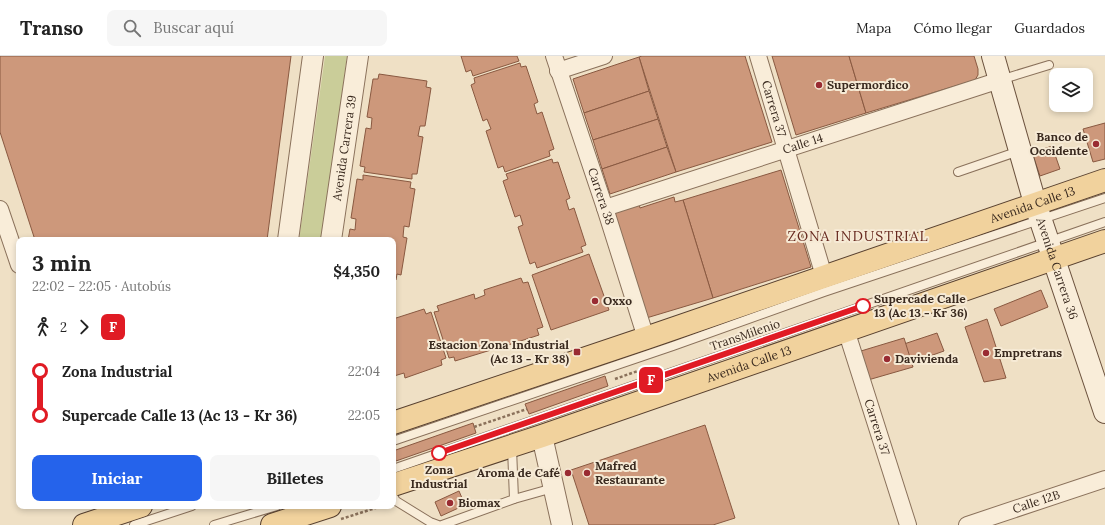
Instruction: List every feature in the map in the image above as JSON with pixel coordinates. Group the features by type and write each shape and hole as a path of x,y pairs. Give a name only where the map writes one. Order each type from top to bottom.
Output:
{"main road":[{"name":"Avenida Carrera 36","path":"993,56 1038,212 1105,412"},
{"name":"Avenida Calle 13","path":"396,422 646,338 824,276 1038,212 1105,180"},
{"name":"Avenida Calle 13","path":"396,484 542,436 846,330 1050,250 1105,241"},
{"path":"84,525 102,512 122,509"},
{"path":"283,516 334,513"}],"street":[{"path":"288,237 313,56"},
{"name":"Avenida Carrera 39","path":"331,237 358,56"},
{"path":"556,63 604,56"},
{"name":"Carrera 37","path":"758,56 824,276"},
{"name":"Carrera 38","path":"556,63 605,208 646,338"},
{"name":"Calle 14","path":"605,208 1000,80"},
{"path":"0,209 16,256"},
{"name":"Carrera 37","path":"846,330 908,525"},
{"path":"542,436 562,525"},
{"name":"Calle 12B","path":"967,525 1105,479"}],"lane":[{"path":"1000,80 1049,65"},
{"path":"958,172 1020,151"},
{"name":"TransMilenio","path":"396,440 673,346 824,292 1038,212 1105,198"},
{"name":"TransMilenio","path":"396,468 1050,250 1105,222"},
{"path":"512,446 514,499"},
{"path":"442,525 514,499 554,489"},
{"path":"396,501 430,522 438,525"},
{"path":"134,525 183,509"},
{"path":"214,525 283,516"}],"path":[{"path":"614,379 649,367"},
{"path":"474,427 527,409"},
{"path":"334,513 361,509"}],"green space":[{"path":"325,56 347,56 322,237 299,237"}],"building":[{"path":"0,56 291,56 267,237 34,237 0,132"},
{"path":"461,56 517,56 519,61 473,76 471,70 466,72"},
{"path":"745,56 772,142 676,172 639,57"},
{"name":"Supermordico","path":"772,56 849,56 866,113 796,135"},
{"path":"849,56 974,56 978,69 978,75 975,80 866,113"},
{"path":"639,57 649,91 584,113 573,79"},
{"path":"520,63 521,67 526,66 538,102 534,104 537,114 542,112 554,149 549,151 550,156 505,172 503,166 498,168 486,131 491,129 487,119 483,121 471,85 475,83 474,78"},
{"path":"379,74 427,81 426,87 431,88 425,126 420,126 418,136 423,137 417,174 412,174 412,179 364,172 365,167 360,166 366,128 371,129 372,118 367,117 373,79 378,79"},
{"path":"649,91 658,119 593,140 584,113"},
{"path":"658,119 667,147 602,169 593,140"},
{"name":"Banco de Occidente","path":"1105,123 1105,159 1093,162 1083,129"},
{"path":"1052,146 1060,169 1040,176 1032,153"},
{"path":"667,147 676,172 610,194 602,169"},
{"path":"552,159 553,163 558,162 570,198 566,200 569,210 574,208 586,245 581,247 583,252 537,268 535,262 530,264 518,227 523,225 520,215 515,217 503,181 508,179 506,174"},
{"path":"781,170 811,267 713,298 683,200"},
{"path":"363,175 411,182 410,188 415,189 409,227 404,226 403,237 407,238 401,275 397,274 396,280 396,237 349,237 350,229 355,230 356,219 351,218 357,179 363,180"},
{"path":"674,197 675,202 683,200 713,298 643,319 611,213 639,204 640,208"},
{"path":"589,254 609,310 551,330 532,275"},
{"path":"521,278 523,283 528,282 543,327 537,329 539,335 502,347 500,342 490,345 491,350 455,361 454,357 449,358 434,312 439,311 437,306 474,294 475,299 485,295 484,290"},
{"path":"1041,290 1048,307 1001,326 994,309"},
{"path":"424,309 426,314 431,312 446,358 441,360 442,365 405,378 404,373 396,375 396,318"},
{"name":"Empretrans","path":"987,319 1006,378 984,382 965,327"},
{"path":"937,333 944,351 910,363 904,344"},
{"name":"Davivienda","path":"904,338 913,367 868,380 861,351"},
{"path":"605,376 608,386 529,414 525,404"},
{"name":"Zona Industrial","path":"473,423 476,433 396,461 396,450"},
{"path":"705,425 735,518 713,525 589,525 571,470"},
{"name":"Biomax","path":"459,491 465,505 441,516 435,502"}],"bus line":[{"name":"F","path":"439,453 863,306"}],"place":[{"name":"Supermordico","path":"819,85"},
{"name":"Banco de Occidente","path":"1096,144"},
{"name":"Oxxo","path":"595,301"},
{"name":"Supercade Calle 13 (Ac 13 - Kr 36)","path":"863,306"},
{"name":"Estacion Zona Industrial (Ac 13 - Kr 38)","path":"577,352"},
{"name":"Empretrans","path":"986,353"},
{"name":"Davivienda","path":"887,359"},
{"name":"Zona Industrial","path":"439,453"},
{"name":"Aroma de Café","path":"568,473"},
{"name":"Mafred Restaurante","path":"587,473"},
{"name":"Biomax","path":"450,503"}],"district":[{"name":"ZONA INDUSTRIAL","path":"858,236"}]}
